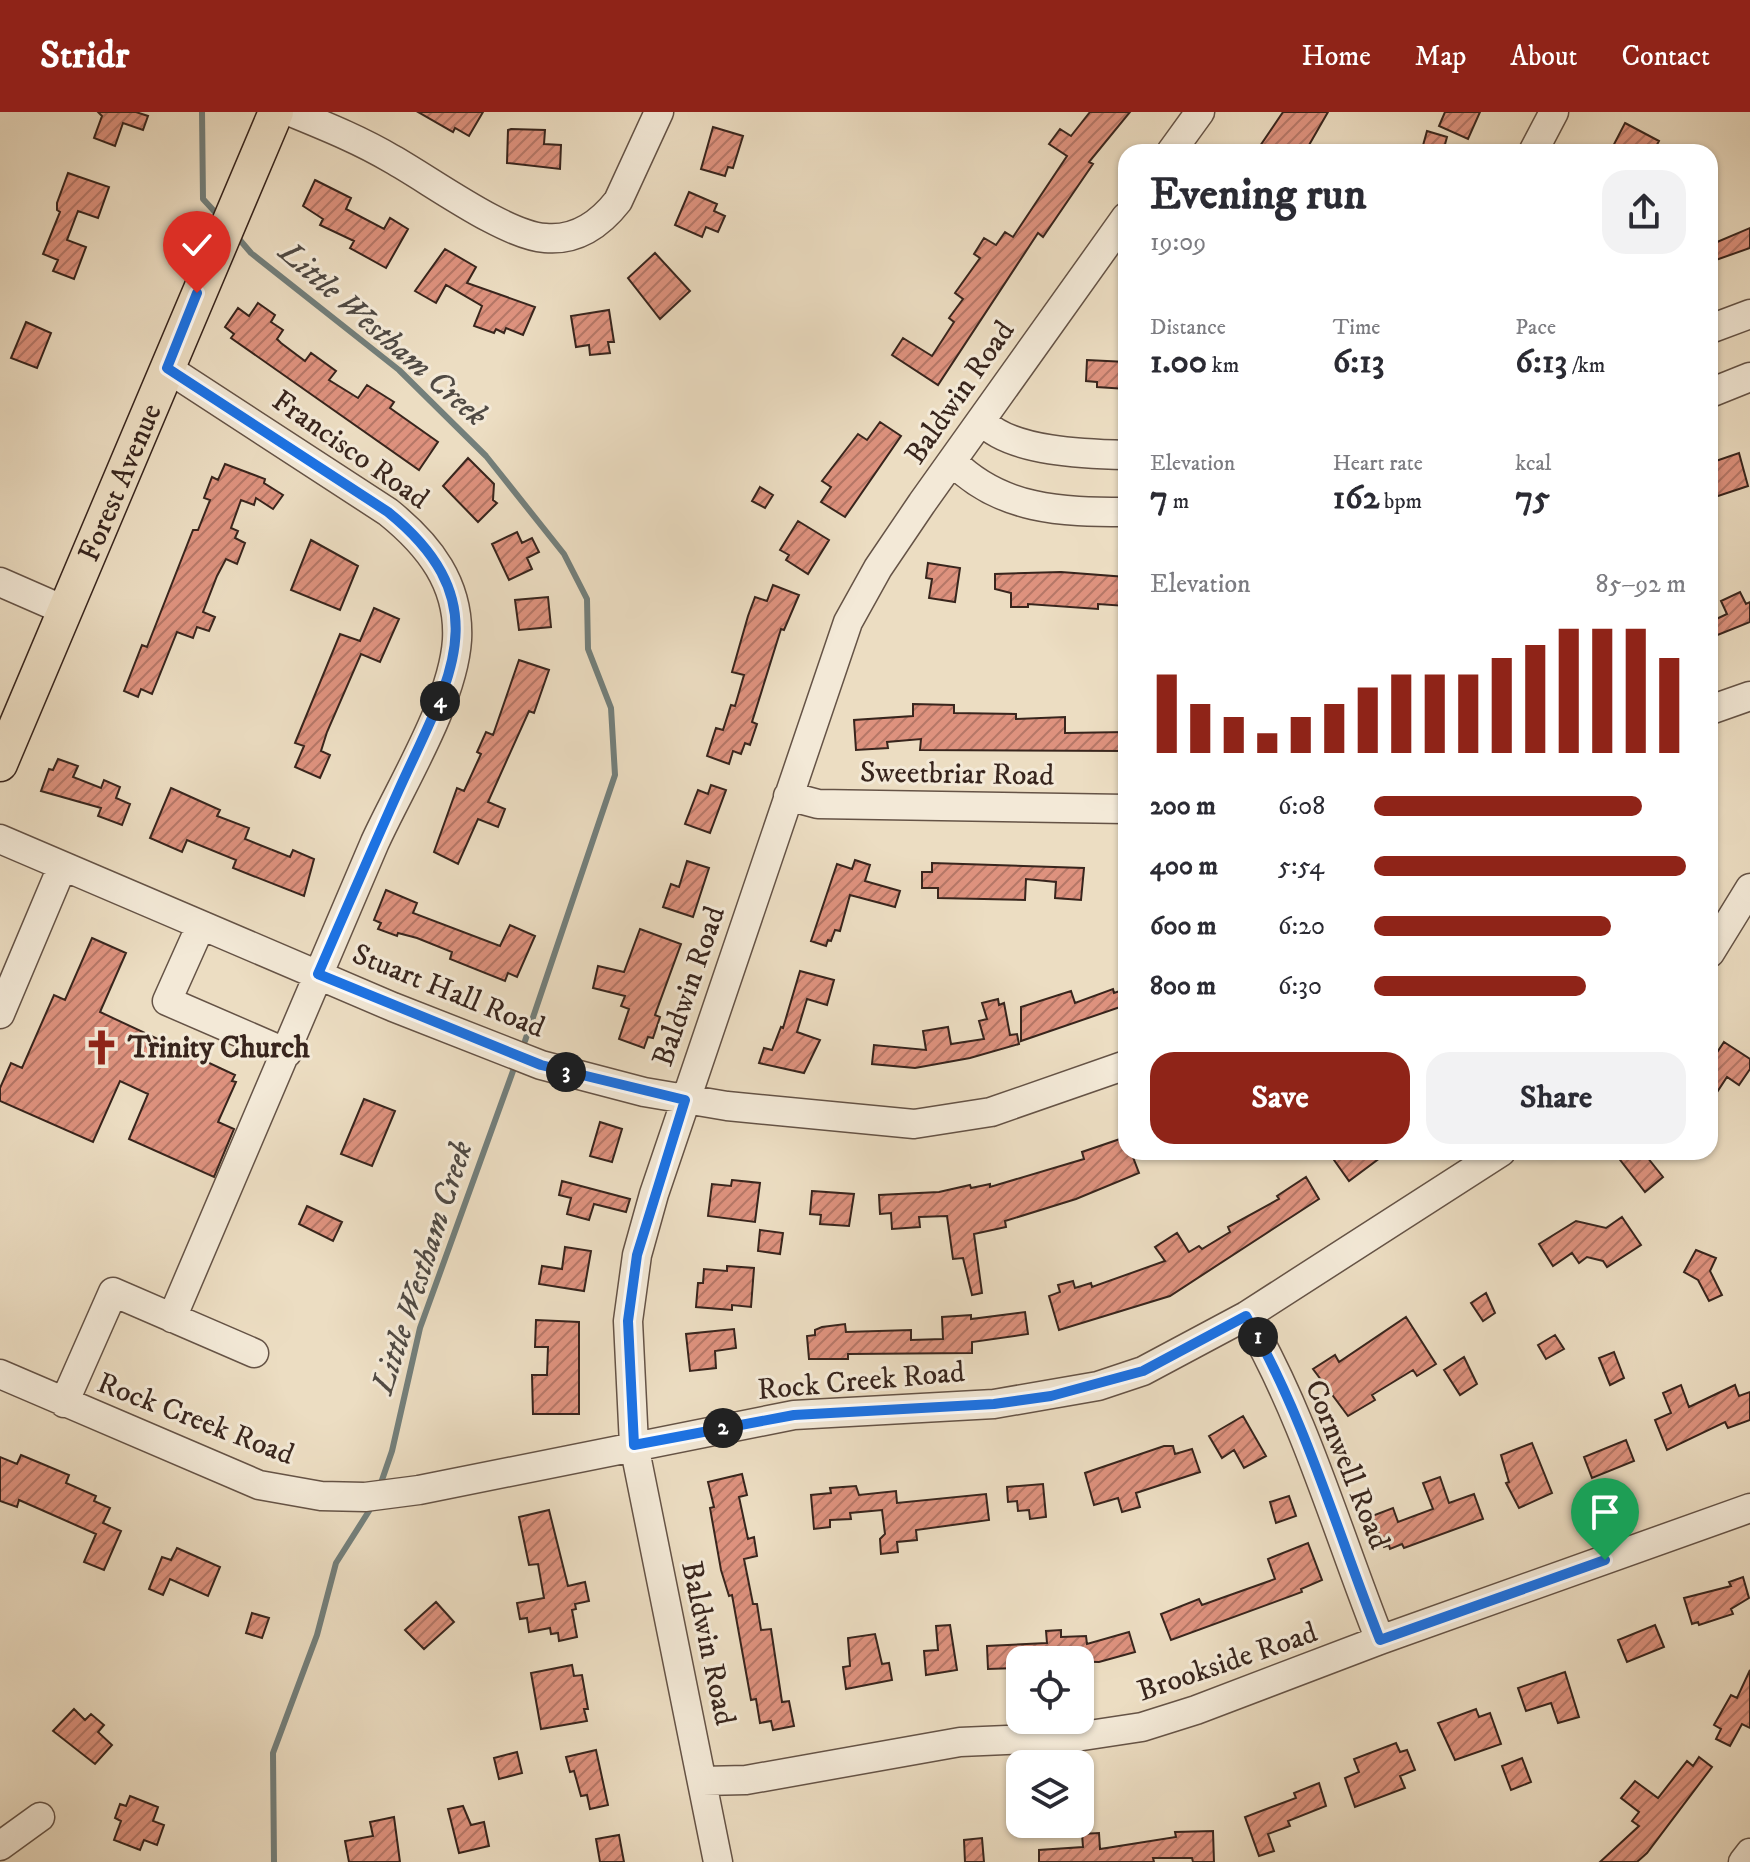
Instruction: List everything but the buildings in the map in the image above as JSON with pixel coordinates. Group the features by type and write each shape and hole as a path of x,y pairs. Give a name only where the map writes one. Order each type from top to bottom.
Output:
{"main road":[{"name":"Forest Avenue","path":"0,764 276,112"}],"street":[{"path":"291,112 388,156 508,226 545,238 580,233 609,213 618,201 659,112"},
{"path":"1177,144 1200,112"},
{"path":"1537,144 1554,112"},
{"name":"Baldwin Road","path":"718,1862 634,1445 628,1321 637,1255 685,1100 851,614 878,568 1118,228"},
{"path":"1718,326 1750,314"},
{"name":"Francisco Road","path":"167,368 388,512 432,552 450,592 456,646 439,704 318,974 172,1318"},
{"path":"1718,390 1750,377"},
{"path":"983,422 1002,435 1033,445 1065,451 1118,454"},
{"path":"953,462 974,483 1013,501 1071,510 1118,512"},
{"path":"0,582 64,610"},
{"path":"1718,703 1750,696"},
{"name":"Sweetbriar Road","path":"788,796 818,804 1118,809"},
{"name":"Stuart Hall Road","path":"0,839 541,1065 685,1100 892,1122 946,1121 991,1112 1118,1068"},
{"path":"0,1014 62,867"},
{"path":"1718,940 1750,888"},
{"path":"201,925 167,1001 287,1053"},
{"name":"Rock Creek Road","path":"0,1374 259,1485 321,1496 365,1497 419,1490 794,1415 994,1404 1051,1396 1143,1371 1246,1316 1489,1160"},
{"path":"64,1403 113,1292 254,1353"},
{"name":"Cornwell Road","path":"1246,1316 1263,1345 1306,1445 1380,1640"},
{"name":"Brookside Road","path":"703,1781 746,1780 960,1742 1112,1733 1196,1710 1380,1640 1750,1508"},
{"path":"0,1846 40,1817"},
{"path":"1743,1862 1750,1853"}],"waterway":[{"name":"Little Westham Creek","path":"202,112 203,199 215,212"},
{"name":"Little Westham Creek","path":"239,239 251,253 399,370 486,456 564,554 587,599 588,649 611,708 615,775 525,1041"},
{"name":"Little Westham Creek","path":"382,1480 392,1451 420,1328 513,1071"},
{"name":"Little Westham Creek","path":"274,1862 273,1753 317,1635 336,1563 369,1511"}],"place":[{"name":"Trinity Church","path":"102,1047"}],"route":[{"path":"197,293 167,368 388,512 413,532 439,564 455,613 455,654 439,704 318,974 541,1065 685,1100 637,1255 628,1321 634,1445 794,1415 837,1410 994,1404 1051,1396 1098,1386 1143,1371 1246,1316 1263,1345 1297,1423 1380,1640 1605,1560"}]}
